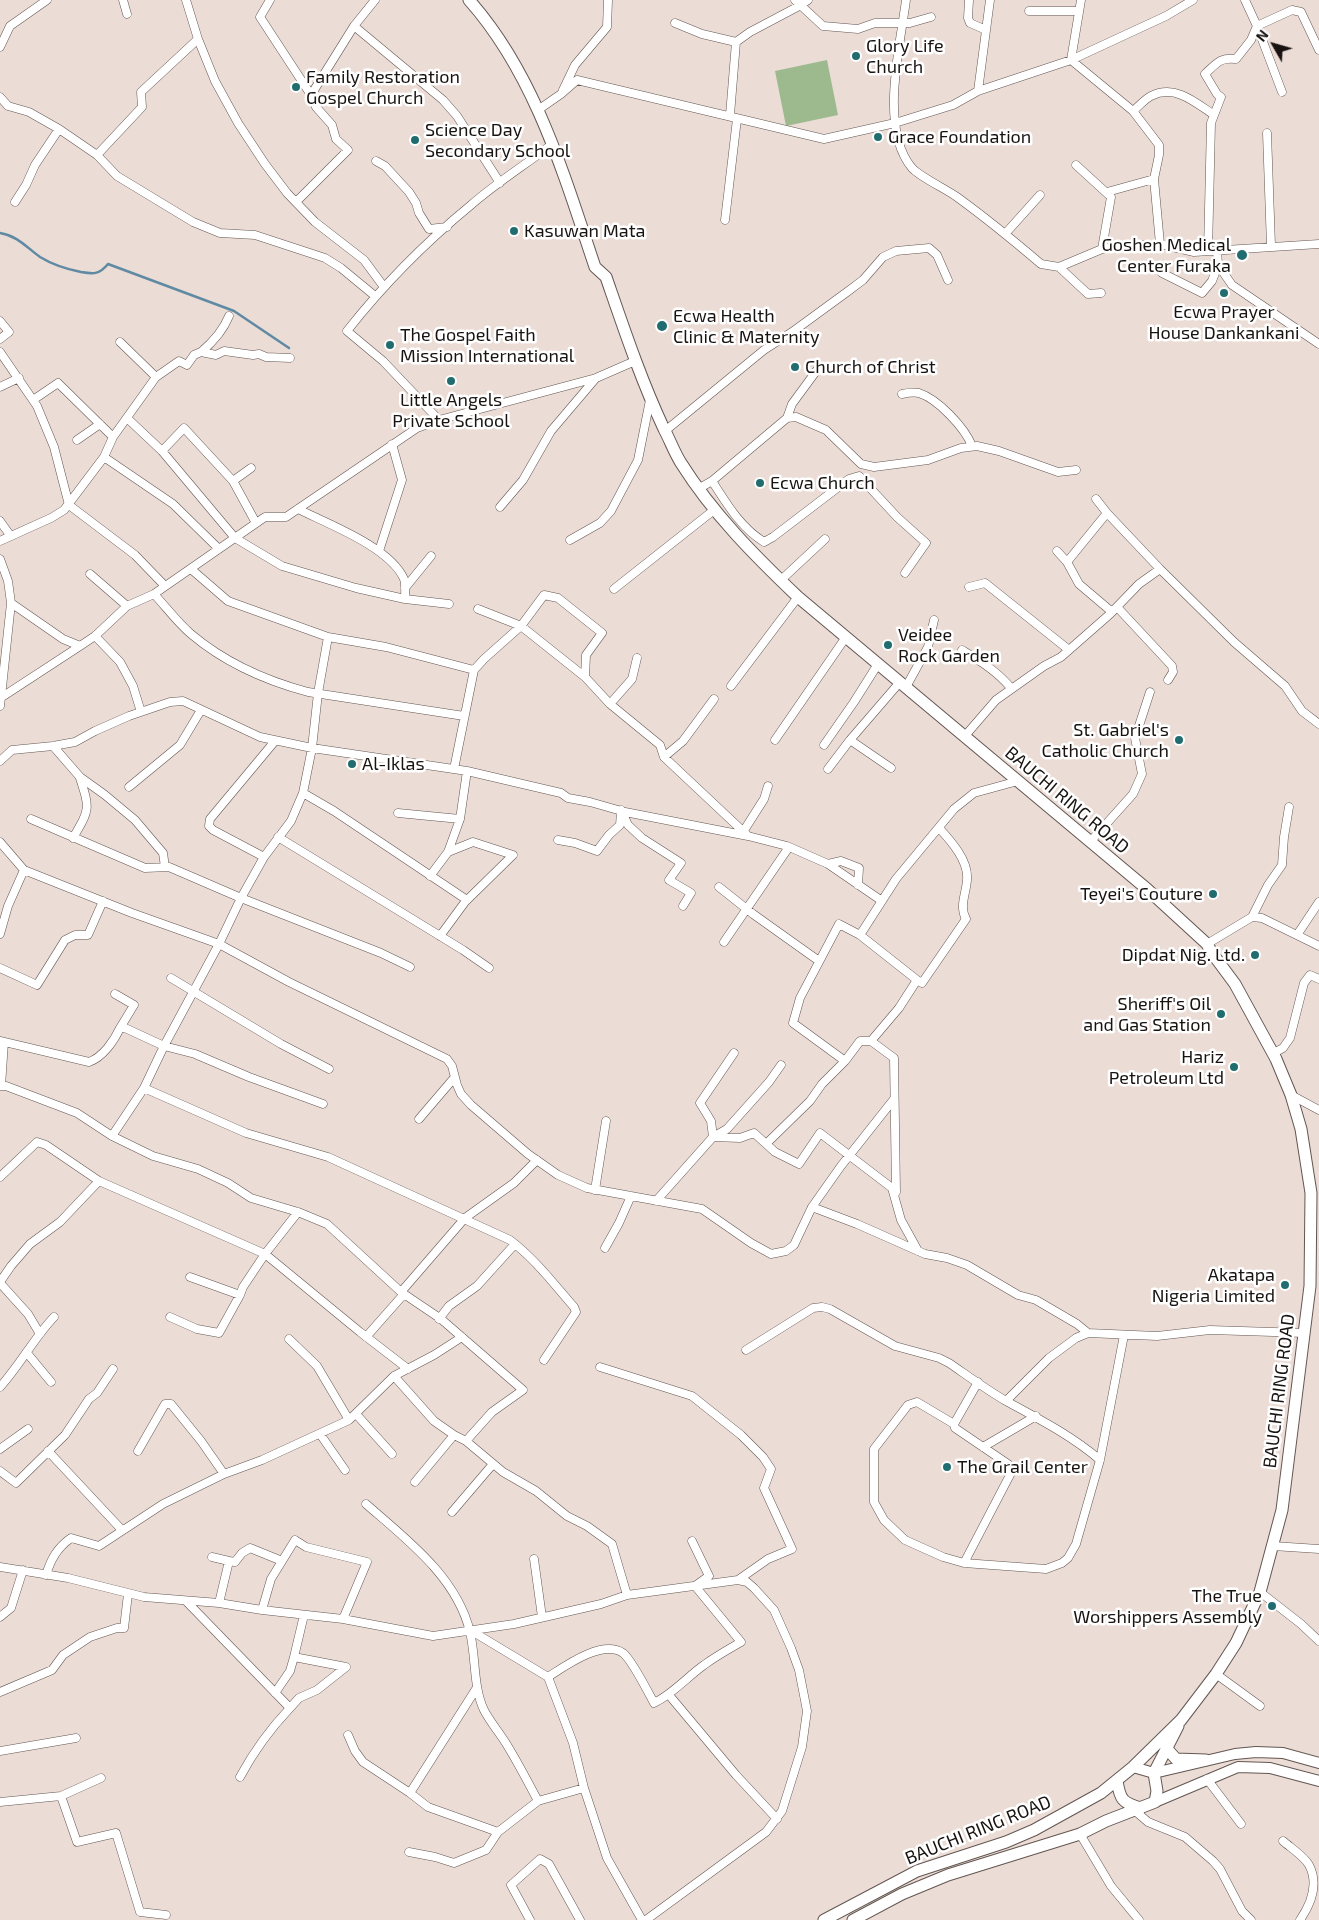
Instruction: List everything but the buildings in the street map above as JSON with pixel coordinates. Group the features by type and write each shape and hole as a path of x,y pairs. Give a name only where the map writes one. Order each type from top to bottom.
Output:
{"main road":[{"name":"BAUCHI RING ROAD","path":"469,0 489,24 518,69 538,110 563,170 595,267 606,277 650,400 680,461 698,489 714,510 780,581 1154,896 1207,944 1235,984 1263,1032 1291,1095 1301,1129 1311,1193 1310,1286 1282,1510 1260,1592 1240,1634 1216,1674 1181,1720 1117,1781 1088,1801 1045,1825 1006,1842 917,1871 824,1920"},
{"name":"BAUCHI RING ROAD","path":"1154,1773 1181,1720"},
{"path":"1167,1749 1176,1759 1206,1760"},
{"path":"1132,1767 1154,1773 1206,1760 1256,1752 1283,1753 1319,1763"},
{"path":"1155,1802 1238,1767 1270,1768 1319,1781"},
{"path":"1154,1773 1157,1791 1155,1802"},
{"path":"1117,1781 1120,1796 1128,1805 1137,1809"},
{"name":"BAUCHI RING ROAD","path":"853,1920 902,1894 948,1875 1080,1834 1155,1802"}],"street":[{"path":"0,47 10,26 47,0"},
{"path":"123,0 127,14"},
{"path":"186,0 198,38 215,81 238,123 271,171 315,222 364,260 384,287"},
{"path":"270,0 260,17 311,95 316,107 332,125 336,139 348,150 296,202"},
{"path":"311,95 354,26 374,0"},
{"path":"561,94 574,65 606,27 608,0"},
{"path":"906,0 893,93 901,150 913,169 956,196 1041,264 1059,266 1102,249 1160,244 1194,252 1319,244"},
{"path":"969,0 968,18 970,23 986,30"},
{"path":"978,90 990,0"},
{"path":"1071,60 1081,0"},
{"path":"538,110 577,80 824,139 896,123 953,105 978,90 1071,60 1166,16 1193,0"},
{"path":"1245,0 1282,92"},
{"path":"675,22 702,34 736,42 801,2 823,26 858,29 875,23 910,23 931,17"},
{"path":"1208,251 1211,123 1221,97 1205,74 1220,60 1225,58 1236,59 1251,40 1257,26 1292,10 1301,12 1319,50"},
{"path":"1029,11 1079,11"},
{"path":"354,26 442,100 457,116 500,184"},
{"path":"97,155 142,107 141,92 198,38"},
{"path":"725,220 734,117 736,42"},
{"path":"1071,60 1133,111 1159,145 1154,178 1160,244"},
{"path":"1133,111 1150,96 1167,90 1187,96 1214,115"},
{"path":"0,97 8,106 29,112 60,129 97,155 117,176 193,222 220,233 256,235 325,258 341,268 375,296"},
{"path":"15,202 26,185 35,165 60,129"},
{"path":"1267,134 1271,246"},
{"path":"439,420 383,361 348,330 375,296 446,227 472,204 551,145"},
{"path":"376,162 384,166 409,192 429,229 446,227"},
{"path":"1076,165 1111,197 1102,249"},
{"path":"1107,192 1154,178"},
{"path":"1005,234 1040,195"},
{"path":"665,431 764,350 795,330 863,280 883,257 896,251 929,248 937,255 948,280"},
{"path":"1162,273 1202,293 1212,282 1218,265 1217,250"},
{"path":"1218,265 1232,285 1319,344"},
{"path":"1059,266 1088,294 1101,293"},
{"path":"0,541 51,518 64,510 104,457 113,437 156,377 179,361 187,365 194,355 212,343 226,325 229,316"},
{"path":"0,321 9,332 0,339"},
{"path":"120,342 156,377"},
{"path":"201,352 216,355 224,351 253,355 259,354 266,357 290,358"},
{"path":"0,352 33,400 54,447 69,505 135,555 166,586"},
{"path":"2,697 95,636 127,606 154,594 265,516 286,517 417,428 439,420 596,378 635,361"},
{"path":"698,489 712,481 787,418 792,404 817,370"},
{"path":"0,387 19,378"},
{"path":"500,507 523,480 551,431 596,378"},
{"path":"33,400 58,383 113,437"},
{"path":"902,394 918,392 936,403 968,435 972,446"},
{"path":"570,540 600,523 611,511 638,460 650,400"},
{"path":"787,418 796,417 826,430 861,464 874,467 928,460 972,446 998,451 1058,472 1076,470"},
{"path":"127,418 162,451 235,538 282,566 356,588 405,598 449,604"},
{"path":"77,440 100,424"},
{"path":"162,451 184,428 232,481 256,523"},
{"path":"379,551 402,480 392,444"},
{"path":"104,457 172,504 219,549"},
{"path":"232,481 252,468"},
{"path":"712,481 733,513 749,532 764,542 849,479 859,476 926,543 905,573"},
{"path":"1096,499 1160,569 1234,642 1285,686 1302,711 1319,724"},
{"path":"298,509 386,555 404,580 405,598"},
{"path":"614,589 714,510"},
{"path":"1067,562 1107,513"},
{"path":"0,521 10,535"},
{"path":"780,581 825,539"},
{"path":"1057,551 1067,562 1079,584 1115,610 1172,666 1173,672 1168,680"},
{"path":"405,588 431,556"},
{"path":"0,559 8,581 11,603 0,706"},
{"path":"190,569 228,601 328,637 386,647 474,670"},
{"path":"964,737 996,700 1044,666 1061,657 1115,610 1139,584 1160,569"},
{"path":"90,574 127,606"},
{"path":"969,587 985,583 1069,650"},
{"path":"154,594 190,633 220,656 284,686 464,716"},
{"path":"454,769 474,670 521,626 544,595 558,598 602,633 586,654 585,677"},
{"path":"731,686 798,597"},
{"path":"11,603 63,639 80,646"},
{"path":"478,609 521,626 585,677 610,704 660,745 664,758 746,834"},
{"path":"828,769 850,740 903,684 928,647 934,620"},
{"path":"95,636 120,662 133,686 142,712"},
{"path":"112,1136 144,1088 164,1046 264,857 291,821 303,793 312,748 318,693 328,637"},
{"path":"774,740 846,637"},
{"path":"962,650 989,666 1011,688"},
{"path":"610,704 632,679 637,658"},
{"path":"824,744 878,664"},
{"path":"1090,842 1132,794 1142,774 1135,738 1150,692"},
{"path":"0,761 12,750 75,742 95,731 177,700 183,701 260,737 275,741 466,771 561,793 568,798 621,810 746,834 789,847 828,864 882,901"},
{"path":"664,758 683,741 714,700"},
{"path":"129,787 180,745 201,710"},
{"path":"850,740 891,768"},
{"path":"264,857 213,830 209,826 210,819 275,741"},
{"path":"53,746 80,778 105,795 135,820 163,853 165,867"},
{"path":"430,876 448,852 460,819 466,771"},
{"path":"74,838 87,815 88,803 80,778"},
{"path":"860,936 896,879 954,809 974,793 1018,781"},
{"path":"746,834 764,799 768,786"},
{"path":"303,793 334,811 466,900"},
{"path":"1207,944 1252,917 1268,885 1282,865 1289,808"},
{"path":"558,840 575,843 597,851 609,834 620,825 621,810"},
{"path":"621,810 628,825 642,838 681,863 669,880 691,893 683,906"},
{"path":"398,813 460,819"},
{"path":"31,819 145,868 169,867 241,898 381,953 410,967"},
{"path":"845,1061 793,1023 800,998 839,924 860,936 922,983 966,919 962,910 968,877 962,858 951,841 939,828"},
{"path":"278,837 489,968"},
{"path":"0,842 24,870 219,944 289,982 447,1059 452,1066 454,1078 461,1094 537,1160 558,1175 595,1190 702,1209 751,1243 772,1254 786,1251 794,1245 812,1207 894,1099"},
{"path":"440,936 466,900 513,856 474,842 448,852"},
{"path":"724,942 789,847"},
{"path":"828,864 841,861 860,868 858,885"},
{"path":"0,934 8,906 24,870"},
{"path":"719,886 747,909 819,960"},
{"path":"0,968 37,985 65,940 75,934 88,935 103,901"},
{"path":"1297,935 1319,902"},
{"path":"1252,917 1262,918 1319,946"},
{"path":"1272,1054 1283,1048 1290,1038 1304,983 1310,975 1319,979"},
{"path":"171,978 281,1044 329,1069"},
{"path":"871,1041 899,1008 917,980"},
{"path":"115,994 134,1005 113,1042 94,1060 89,1062 2,1041 0,1086 6,1086 77,1113 112,1136 153,1156 198,1169 228,1183 251,1198 298,1212 327,1224 402,1293 430,1310 523,1390 492,1412 466,1441"},
{"path":"120,1028 125,1028 164,1046 195,1054 249,1077 323,1104"},
{"path":"767,1143 810,1101 822,1084 845,1061 860,1041 871,1041 894,1058 896,1201"},
{"path":"713,1136 711,1121 700,1103 734,1053"},
{"path":"656,1201 713,1136 727,1129 769,1082 781,1065"},
{"path":"419,1119 454,1078"},
{"path":"144,1088 246,1133 328,1157 465,1218 515,1244 542,1270 576,1312 544,1360"},
{"path":"1291,1095 1319,1110"},
{"path":"595,1190 606,1121"},
{"path":"713,1136 740,1138 754,1133 775,1152 799,1164 820,1133 892,1188 900,1220 918,1251"},
{"path":"0,1177 37,1142 46,1146 99,1181 265,1254 366,1337 408,1368"},
{"path":"366,1337 465,1218 514,1183 537,1160"},
{"path":"40,1334 28,1314 0,1283 11,1266 30,1244 60,1222 99,1181"},
{"path":"604,1248 619,1223 630,1196"},
{"path":"812,1207 857,1224 925,1254 948,1258 967,1265 1018,1294 1036,1300 1077,1324 1088,1333"},
{"path":"170,1317 197,1329 219,1333 240,1295 242,1287 298,1212"},
{"path":"439,1319 449,1306 477,1286 515,1244"},
{"path":"190,1276 240,1295"},
{"path":"746,1350 813,1308 822,1307 830,1309 895,1346 939,1358 949,1363 1006,1401 1036,1416 1100,1460"},
{"path":"0,1387 42,1329 54,1317"},
{"path":"1006,1401 1049,1358 1076,1338 1088,1333 1157,1336 1210,1330 1305,1333"},
{"path":"964,1562 1011,1473 1011,1467 955,1428 954,1424 917,1402 908,1404 874,1449 874,1502 884,1520 905,1540 943,1557 964,1562 1046,1569 1062,1562 1073,1552 1076,1544 1100,1460 1124,1335"},
{"path":"46,1575 50,1560 61,1545 72,1538 99,1546 163,1504 224,1474 262,1460 349,1420 394,1376 434,1355 462,1337"},
{"path":"289,1339 316,1366 349,1420"},
{"path":"27,1352 51,1382"},
{"path":"600,1367 692,1396 741,1435 763,1457 771,1469 764,1488 792,1549 768,1559 738,1580"},
{"path":"0,1471 16,1483 65,1435 89,1399 97,1393 114,1369"},
{"path":"394,1376 434,1421 466,1441 503,1472 536,1491 566,1516 587,1526 612,1544 627,1595"},
{"path":"954,1424 978,1382"},
{"path":"138,1452 165,1404 172,1404 224,1474"},
{"path":"356,1414 392,1454"},
{"path":"983,1447 1036,1416"},
{"path":"0,1449 28,1429"},
{"path":"320,1434 345,1470"},
{"path":"415,1482 454,1435"},
{"path":"48,1451 122,1530"},
{"path":"452,1512 493,1464"},
{"path":"366,1504 419,1550 455,1594 470,1630 476,1672 476,1689 484,1710 508,1745 538,1801"},
{"path":"262,1610 271,1579 295,1540 306,1547 367,1562 343,1618"},
{"path":"692,1541 708,1576 694,1586"},
{"path":"1273,1546 1319,1549"},
{"path":"212,1557 235,1562 242,1553 250,1548 282,1561"},
{"path":"534,1560 542,1617"},
{"path":"219,1603 229,1561"},
{"path":"0,1567 68,1578 144,1597 219,1603 262,1610 343,1618 433,1636 514,1624 586,1608 627,1595 738,1580 747,1582 774,1610 792,1648 799,1670 807,1711 802,1747 782,1811 766,1832 646,1920"},
{"path":"0,1617 11,1608 23,1570"},
{"path":"548,1676 596,1650 609,1650 623,1653 635,1669 654,1703 669,1695 681,1682 705,1664 741,1642 694,1586"},
{"path":"1260,1592 1319,1642"},
{"path":"0,1692 52,1670 62,1655 90,1637 117,1628 124,1628 128,1594"},
{"path":"186,1601 290,1708"},
{"path":"274,1693 290,1671 304,1615"},
{"path":"470,1630 548,1676 573,1743 584,1788 607,1858 642,1920"},
{"path":"240,1777 274,1725 299,1698 317,1690 346,1667 294,1657"},
{"path":"1216,1674 1260,1706"},
{"path":"410,1793 476,1689"},
{"path":"669,1695 736,1775 777,1818"},
{"path":"348,1735 355,1751 363,1762 428,1807 498,1832"},
{"path":"0,1751 76,1738"},
{"path":"0,1802 60,1796 101,1778"},
{"path":"1207,1779 1241,1824"},
{"path":"409,1852 435,1857 454,1864 486,1850 498,1832 538,1801 584,1788"},
{"path":"60,1796 77,1842 116,1833 139,1916 166,1915"},
{"path":"1137,1809 1148,1822 1185,1837 1213,1861 1220,1869 1242,1911 1251,1920"},
{"path":"1080,1834 1111,1886 1139,1920"},
{"path":"1283,1841 1309,1865 1313,1877 1314,1893 1307,1911 1300,1920"},
{"path":"530,1920 511,1885 540,1859 549,1864 580,1920"}],"green space":[{"path":"827,60 838,115 786,126 775,71"}],"waterway":[{"path":"0,233 17,239 40,257 70,270 99,272 108,264 234,311 289,348"}],"place":[{"name":"Glory Life Church","path":"856,56"},
{"name":"Family Restoration Gospel Church","path":"296,87"},
{"name":"Grace Foundation","path":"878,137"},
{"name":"Science Day Secondary School","path":"415,140"},
{"name":"Kasuwan Mata","path":"514,231"},
{"name":"Goshen Medical Center Furaka","path":"1242,255"},
{"name":"Ecwa Prayer House Dankankani","path":"1224,293"},
{"name":"Ecwa Health Clinic & Maternity","path":"662,326"},
{"name":"The Gospel Faith Mission International","path":"390,345"},
{"name":"Church of Christ","path":"795,367"},
{"name":"Little Angels Private School","path":"451,381"},
{"name":"Ecwa Church","path":"760,483"},
{"name":"Veidee Rock Garden","path":"888,645"},
{"name":"St. Gabriel's Catholic Church","path":"1179,740"},
{"name":"Al-Iklas","path":"352,764"},
{"name":"Teyei's Couture","path":"1213,894"},
{"name":"Dipdat Nig. Ltd.","path":"1255,955"},
{"name":"Sheriff's Oil and Gas Station","path":"1221,1014"},
{"name":"Hariz Petroleum Ltd","path":"1234,1067"},
{"name":"Akatapa Nigeria Limited","path":"1285,1285"},
{"name":"The Grail Center","path":"947,1467"},
{"name":"The True Worshippers Assembly","path":"1272,1606"}]}
